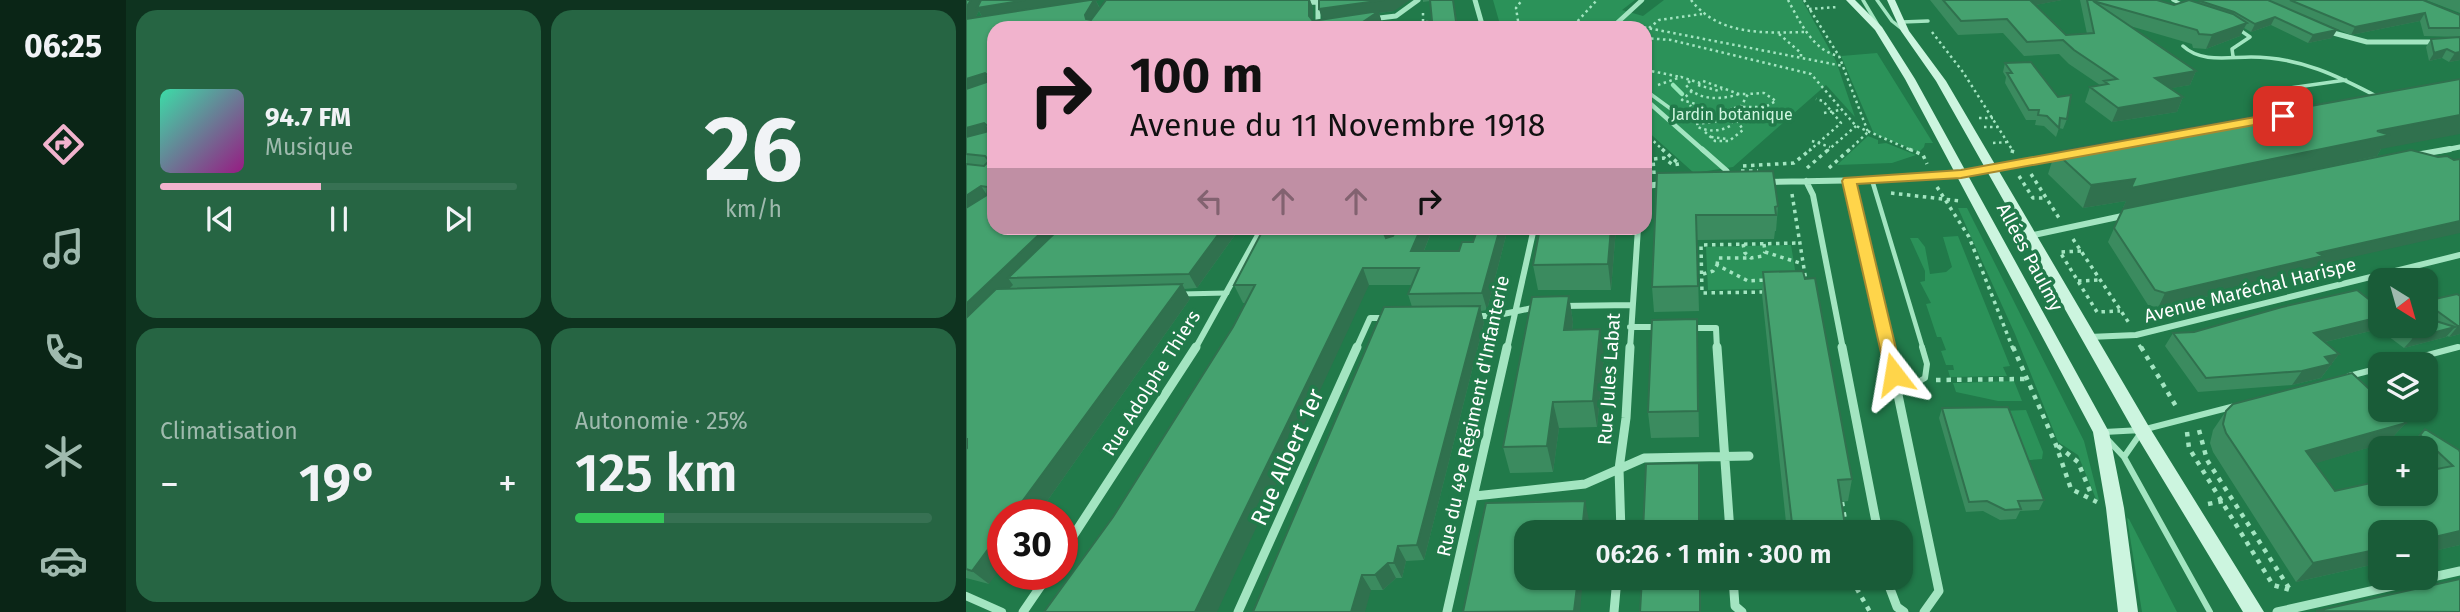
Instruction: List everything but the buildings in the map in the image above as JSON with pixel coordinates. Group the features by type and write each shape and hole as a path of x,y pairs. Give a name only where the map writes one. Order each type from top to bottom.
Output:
{"main road":[{"name":"Allées Paulmy","path":"1850,0 1879,29 1947,144 2101,432 2115,508 2128,612"},
{"path":"1891,0 1903,27 1941,81 2142,430 2254,612"}],"street":[{"path":"1295,4 1340,0"},
{"path":"1361,21 1396,16 1418,0"},
{"path":"1475,0 1481,21"},
{"path":"1620,21 1642,0"},
{"path":"1318,2 1320,21"},
{"path":"2316,26 2354,42 2376,44 2440,41"},
{"path":"2368,100 2393,95"},
{"path":"1652,105 1727,171 1731,183"},
{"path":"2407,156 2460,146"},
{"path":"1754,182 1849,181 1961,174 2070,155"},
{"path":"1806,181 1813,195 1876,520"},
{"path":"1849,181 1899,393 1939,591 1924,612"},
{"path":"1719,183 1742,182"},
{"path":"1652,186 1675,184"},
{"path":"2029,236 2138,213"},
{"name":"Rue Adolphe Thiers","path":"1078,528 1196,347 1258,235"},
{"name":"Rue du 49e Régiment d'Infanterie","path":"1447,612 1532,235"},
{"name":"Rue Jules Labat","path":"1621,520 1619,469 1626,418 1637,235"},
{"name":"Avenue Maréchal Harispe","path":"2087,337 2136,335 2460,255"},
{"path":"1168,294 1227,293"},
{"path":"1555,306 1632,305"},
{"path":"1466,316 1494,316 1514,310 1542,307"},
{"name":"Rue Albert 1er","path":"1238,612 1370,318 1398,317"},
{"path":"1630,327 1664,327"},
{"path":"1677,327 1716,328 1729,520"},
{"path":"1475,496 1586,484 1644,458 1749,456"},
{"path":"2277,612 2460,571"},
{"path":"1023,612 1038,590"},
{"path":"1614,612 1616,590"},
{"path":"1734,590 1735,606 1742,612"},
{"path":"1891,590 1897,607 1904,612"},
{"path":"966,596 1002,612"}],"lane":[{"name":"Allées Paulmy","path":"1863,0 1875,16 1879,29"},
{"path":"1877,0 1892,21 1903,27 1926,21"},
{"path":"2173,0 2188,11"},
{"path":"2233,56 2232,49 2250,37 2234,27"},
{"path":"2183,46 2186,51 2206,57 2233,56 2299,61 2322,68 2380,98"},
{"path":"2290,88 2346,80"},
{"path":"1652,95 1671,109"},
{"path":"1872,180 1927,364 1925,378 1899,393"},
{"path":"2438,353 2460,347"},
{"path":"2341,378 2368,371"},
{"path":"2101,432 2142,430 2238,405"},
{"path":"2124,457 2142,430"},
{"name":"Allées Paulmy","path":"2101,432 2124,457 2210,612"}],"path":[{"path":"1518,21 1516,8 1522,0"},
{"path":"1578,21 1597,0"},
{"path":"1691,0 1702,14"},
{"path":"1788,0 1806,32 1826,54 1839,56"},
{"path":"1804,0 1839,56 1868,131"},
{"path":"1652,26 1659,20 1702,14 1742,30 1806,32"},
{"path":"1926,21 2009,142"},
{"path":"1652,29 1843,66"},
{"path":"1777,33 1801,53 1801,58"},
{"path":"1652,39 1671,40 1811,74 1856,126 1923,155"},
{"path":"1939,57 1951,57"},
{"path":"1652,71 1661,71 1700,83 1703,81 1739,94"},
{"path":"1662,84 1680,78"},
{"path":"1690,81 1686,85 1692,91 1721,99 1739,94 1765,93 1776,101 1765,107 1734,108 1699,118 1688,116 1693,110 1690,105"},
{"path":"1959,86 1972,86"},
{"path":"1684,107 1696,104 1682,100 1692,91"},
{"path":"1719,130 1727,128 1736,120 1748,94"},
{"path":"1744,166 1794,163 1841,123 1823,101 1816,99"},
{"path":"1824,113 1840,110"},
{"path":"1694,124 1710,124 1737,113"},
{"path":"1979,118 1993,118"},
{"path":"1703,130 1709,136 1732,138 1743,130 1736,120"},
{"path":"1806,169 1856,126"},
{"path":"1821,181 1830,168 1868,131"},
{"path":"1652,140 1679,164 1673,165 1664,158 1653,159"},
{"path":"1812,141 1830,147"},
{"path":"1997,143 2003,152 2012,154"},
{"path":"1770,163 1771,170"},
{"path":"2019,164 2019,176 2033,198 2045,198"},
{"path":"2019,164 2029,171 2136,335 2140,347 2177,408"},
{"path":"1727,171 1795,169"},
{"path":"1792,194 1808,291"},
{"path":"1945,200 1956,213 1969,237 2025,379 2056,445 2071,489 2094,502 2078,462 2056,445"},
{"path":"1770,292 1702,293 1702,245 1800,243"},
{"path":"1744,244 1745,253 1751,258"},
{"path":"1703,274 1713,271 1717,258 1738,260 1763,256 1764,244"},
{"path":"1765,251 1774,251 1794,264 1804,264"},
{"path":"2081,251 2060,251 2097,312 2120,311"},
{"path":"1717,265 1748,281 1769,279"},
{"path":"1793,275 1805,275"},
{"path":"2078,281 2100,280"},
{"path":"1756,281 1757,292"},
{"path":"1925,378 2025,379"},
{"path":"2186,419 2189,448 2273,585 2290,590 2207,460 2199,430"},
{"path":"1842,502 1845,520"},
{"path":"1858,590 1870,612"}],"green space":[{"name":"Jardin botanique","path":"1493,0 1635,0 1622,10 1643,16 1664,0 1802,0 1836,61 1855,117 1826,85 1733,167 1694,173 1652,135 1652,21 1499,21"},
{"path":"1877,53 1933,143 1925,143 1919,152 1874,134 1841,56"},
{"path":"1868,136 1878,140 1878,144 1886,143 1916,155 1892,163 1837,165"},
{"path":"1958,208 1967,208 2084,441 2099,500 2096,499 2078,455 2058,442 2015,334"},
{"path":"1958,236 2010,366 2003,367 2007,376 1950,377 1948,370 1954,370 1953,365 1946,365 1941,351 1946,350 1941,337 1937,337 1926,304 1931,303 1920,282 1925,281 1925,271 1910,238 1918,238 1925,247 1930,274 1946,272 1952,267 1943,237"},
{"path":"1791,245 1798,288 1708,290 1706,247"},
{"path":"2014,381 2022,401 1998,401 1956,392 1953,383"},
{"path":"2026,410 2043,452 2042,459 2018,461 2002,411"},
{"path":"2127,518 2129,519 2177,612 2142,612"}],"waterway":[{"path":"1673,85 1682,94"}],"route":[{"path":"1894,374 1849,181 1961,174 2283,116"}]}
